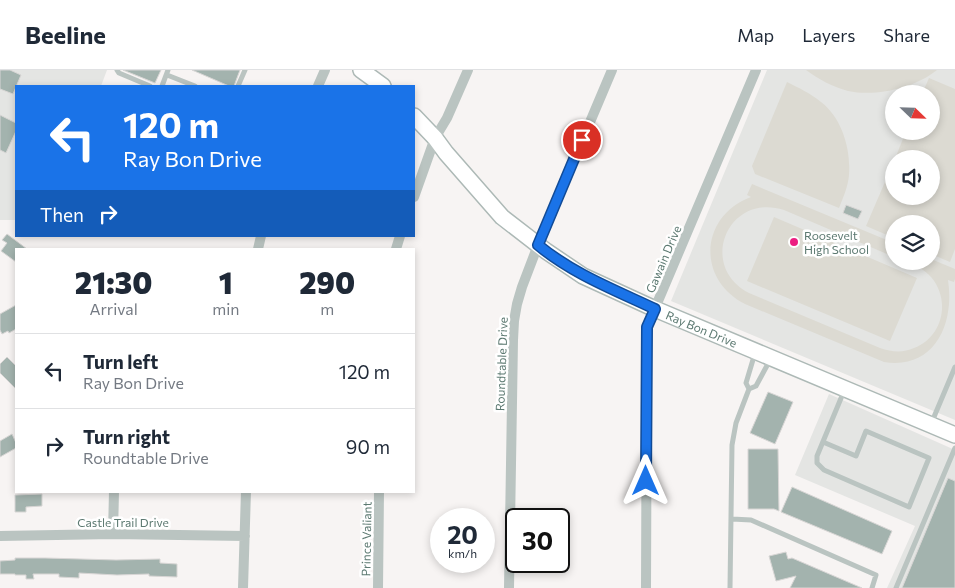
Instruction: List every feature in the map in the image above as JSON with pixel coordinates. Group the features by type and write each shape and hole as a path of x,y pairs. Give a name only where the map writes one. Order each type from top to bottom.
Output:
{"street":[{"path":"318,85 325,70"},
{"path":"361,70 383,85"},
{"path":"415,194 436,138 468,70"},
{"name":"Roundtable Drive","path":"509,588 513,340 517,304 538,245 612,70"},
{"name":"Gawain Drive","path":"646,588 647,327 756,70"},
{"name":"Ray Bon Drive","path":"415,117 436,138 502,218 546,252 583,276 655,309 955,435"},
{"path":"113,534 114,493"},
{"path":"243,588 246,493"},
{"name":"Prince Valiant","path":"378,588 379,493"},
{"name":"Castle Trail Drive","path":"0,536 113,534 245,536"}],"lane":[{"path":"118,70 121,74 148,85"},
{"path":"238,85 245,70"},
{"path":"162,85 167,72 193,85"},
{"path":"749,389 746,383 755,351"},
{"path":"730,588 732,444 736,423 749,389 756,386 772,358"},
{"path":"930,425 955,367"},
{"path":"823,442 856,456 866,431 929,458 909,507 824,470 817,463 817,456 845,389"},
{"path":"896,588 952,463 955,448"},
{"path":"732,519 751,520 876,575 872,588"}],"shaded area":[{"path":"0,70 107,70 101,85 15,85 15,220 0,220"},
{"name":"Roosevelt High School","path":"767,70 955,70 955,420 671,301"},
{"path":"806,70 937,70 910,85 885,85 885,92 871,93 848,91 816,77"},
{"path":"929,78 955,89 955,249 950,262 940,258 940,215 885,215 885,234 866,226 885,182 885,205 940,205 940,150 899,150 902,140 940,140 940,85 926,85"},
{"path":"787,82 821,102 835,116 840,125 847,145 849,175 839,208 755,174 752,166"},
{"path":"752,184 885,239 885,253 784,210 764,207 748,212 735,221 726,235 722,250 725,266 733,281 749,293 880,348 902,351 910,350 924,343 932,336 937,327 941,317 941,296 931,277 922,270 940,270 940,263 955,269 955,279 954,282 948,280 948,313 944,328 937,341 928,352 916,359 901,363 884,362 745,304 729,293 718,279 712,264 710,248 714,233 722,218 734,206 751,197 747,195"},
{"path":"774,217 885,264 885,270 898,270 917,278 890,341 747,281"},
{"path":"829,394 955,450 955,588 887,588 915,526 795,475"}],"building":[{"path":"0,70 10,70 21,75 17,85 15,85 13,94 0,89"},
{"path":"123,70 161,70 155,83"},
{"path":"192,70 240,70 234,85 227,85"},
{"path":"0,115 15,122 15,133 6,153 0,150"},
{"path":"846,205 862,211 858,219 843,213"},
{"path":"7,234 26,248 15,248 15,261 1,251 7,243 2,240"},
{"path":"15,306 15,330 2,334 0,330 0,314"},
{"path":"7,357 15,365 15,388 0,373 0,364"},
{"path":"768,392 793,402 775,444 750,433"},
{"path":"12,434 15,441 15,449 0,457 0,441"},
{"path":"748,449 778,449 779,511 774,509 748,509"},
{"path":"948,478 955,481 955,588 902,588"},
{"path":"792,487 892,531 882,554 781,512"},
{"path":"42,494 42,506 26,507 26,512 15,512 15,495"},
{"path":"786,552 788,559 792,558 862,588 790,588 796,576 776,581 769,556"},
{"path":"15,558 160,559 160,563 177,564 177,577 149,576 149,574 79,573 79,578 59,577 59,574 33,574 34,579 26,579 26,575 0,574 0,561 15,560"}],"place":[{"name":"Roosevelt High School","path":"794,242"}],"route":[{"path":"582,140 538,245 583,276 655,309 647,327 646,481"}]}
